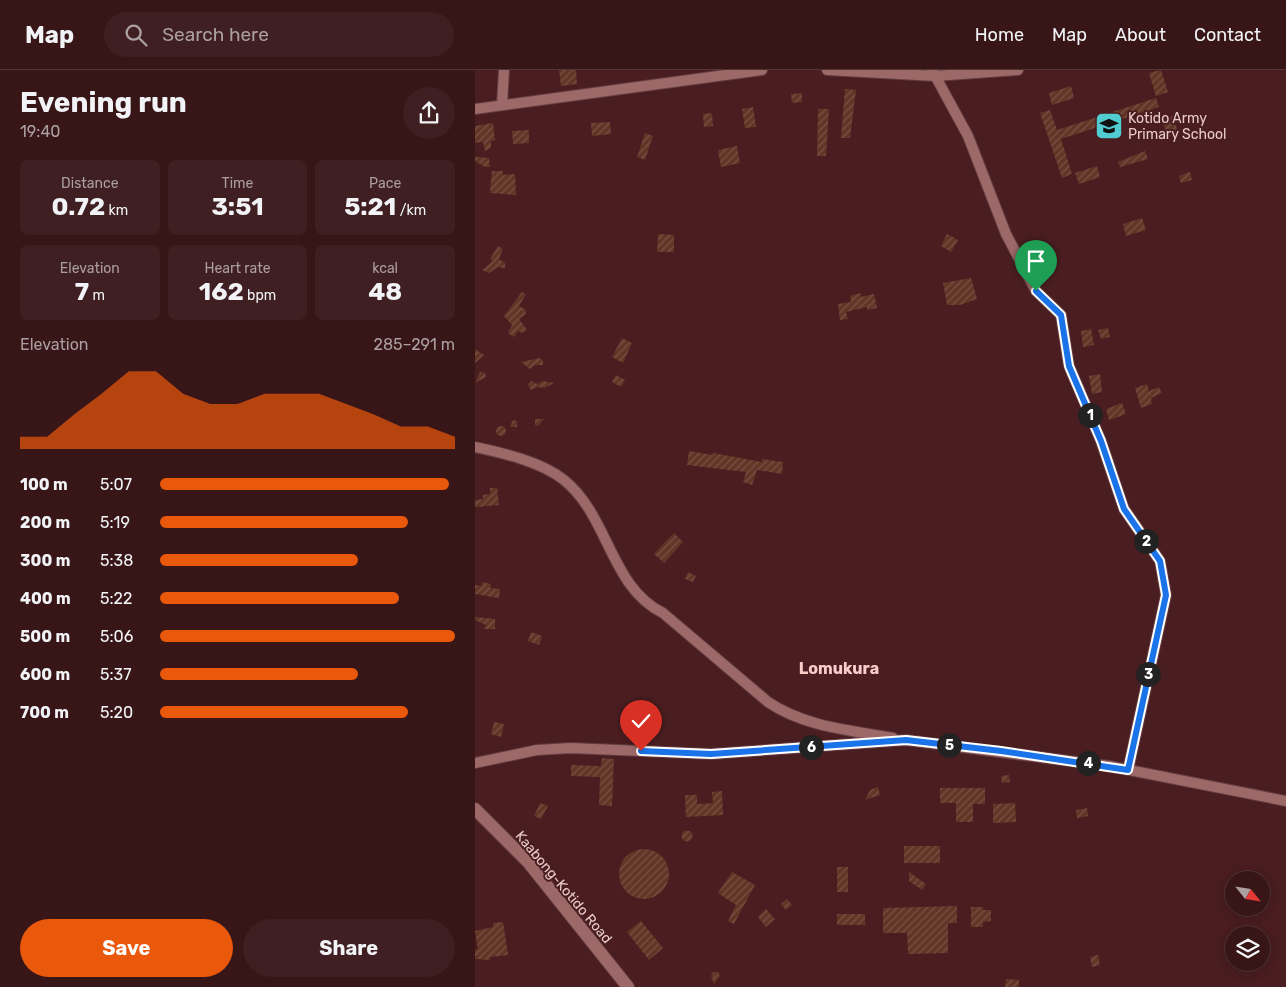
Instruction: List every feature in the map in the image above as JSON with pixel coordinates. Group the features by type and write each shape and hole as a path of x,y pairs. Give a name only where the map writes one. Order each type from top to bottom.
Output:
{"street":[{"path":"503,105 505,70"},
{"path":"475,109 762,70"},
{"path":"827,70 933,73 1018,70"},
{"path":"933,73 968,136 1006,234 1019,259 1036,291 1061,315 1069,366 1101,441 1124,509 1160,561 1166,595 1128,770"},
{"path":"475,447 503,453 535,465 564,480 583,499 634,592 649,606 663,613 780,710 806,721 906,740 1001,751 1128,770 1286,801"},
{"path":"475,763 537,750 571,748 711,754 906,740"},
{"name":"Kaabong-Kotido Road","path":"475,809 528,862 628,987"}],"building":[{"path":"559,70 576,70 577,84 561,86"},
{"path":"1161,70 1168,92 1156,96 1149,73"},
{"path":"1071,86 1074,98 1052,105 1049,93"},
{"path":"845,89 856,90 850,138 841,138"},
{"path":"802,93 802,102 792,103 791,94"},
{"path":"1156,98 1159,107 1061,139 1072,174 1062,178 1040,113 1050,110 1057,130"},
{"path":"753,107 756,127 745,128 742,109"},
{"path":"818,109 829,109 826,156 817,156"},
{"path":"712,113 713,126 704,127 703,114"},
{"path":"1173,116 1178,133 1168,137 1162,120"},
{"path":"610,122 611,134 592,136 591,123"},
{"path":"493,123 495,140 491,141 491,148 485,151 483,142 475,143 475,126"},
{"path":"529,130 529,143 513,144 512,131"},
{"path":"645,133 653,136 645,160 637,157"},
{"path":"737,146 740,163 721,167 718,150"},
{"path":"1145,151 1148,159 1120,167 1118,162"},
{"path":"475,157 489,158 490,167 485,167 475,161"},
{"path":"1097,166 1100,177 1079,184 1075,173"},
{"path":"492,171 503,171 503,175 515,174 516,195 490,193"},
{"path":"1190,172 1192,180 1181,183 1179,176"},
{"path":"1142,218 1146,230 1126,236 1123,224"},
{"path":"658,234 674,235 674,252 657,252"},
{"path":"947,234 958,240 951,252 941,246"},
{"path":"498,246 503,249 499,259 505,263 505,268 498,267 489,273 482,270 493,261 490,259"},
{"path":"971,278 977,299 960,305 947,305 943,283"},
{"path":"522,292 526,294 519,306 525,309 526,314 519,319 527,330 523,333 518,331 514,337 508,333 512,325 504,316"},
{"path":"861,293 861,297 874,294 877,308 867,310 867,307 846,312 848,319 840,320 838,304 851,302 850,296"},
{"path":"1108,328 1110,337 1101,339 1098,330"},
{"path":"1091,329 1094,345 1083,347 1081,331"},
{"path":"622,338 632,343 623,363 612,357"},
{"path":"475,349 484,355 475,363"},
{"path":"540,358 543,361 543,365 535,365 530,369 521,362"},
{"path":"480,372 485,373 486,377 475,383"},
{"path":"1100,374 1102,392 1092,394 1089,376"},
{"path":"616,375 625,380 621,387 612,382"},
{"path":"531,381 537,384 543,381 554,383 544,388 537,387 531,390 528,385"},
{"path":"1147,384 1149,391 1159,387 1162,393 1151,398 1152,404 1141,408 1135,388"},
{"path":"1122,403 1126,414 1109,420 1106,409"},
{"path":"535,419 544,419 538,426 535,425"},
{"path":"513,420 517,421 517,427 510,427"},
{"path":"499,426 503,426 506,431 505,435 499,436 496,433 496,429"},
{"path":"689,451 713,455 713,453 762,462 762,459 783,462 782,474 757,470 752,485 743,482 746,472 687,465"},
{"path":"490,488 497,488 499,505 475,507 475,500 483,499 483,495 490,494"},
{"path":"674,533 683,542 664,563 654,554"},
{"path":"688,572 696,576 693,582 685,579"},
{"path":"482,582 491,584 490,588 500,589 499,598 475,594 475,585 482,586"},
{"path":"475,617 495,619 495,629 484,629 486,625 475,620"},
{"path":"531,632 542,636 539,645 528,641"},
{"path":"494,722 504,724 501,737 491,734"},
{"path":"602,758 614,759 612,806 599,805 600,777 571,776 571,765 601,766"},
{"path":"1009,775 1010,782 1002,783 1001,776"},
{"path":"878,787 880,795 865,800 870,790"},
{"path":"940,788 985,788 985,804 973,804 973,822 956,822 956,803 940,803"},
{"path":"722,791 723,815 686,817 685,795 697,795 697,804 713,803 712,792"},
{"path":"540,803 548,806 541,819 534,816"},
{"path":"1015,803 1016,822 993,823 993,804"},
{"path":"1087,808 1088,816 1077,818 1076,810"},
{"path":"687,830 693,836 687,842 681,836"},
{"path":"904,846 940,846 940,863 904,863"},
{"path":"639,849 649,849 662,856 669,869 669,879 662,892 649,899 639,899 630,895 623,888 619,879 619,869 623,860 630,853"},
{"path":"837,867 848,867 848,892 837,892"},
{"path":"732,872 755,885 734,924 728,921 736,905 718,893"},
{"path":"909,872 926,884 922,890 909,881"},
{"path":"787,899 792,905 786,910 781,904"},
{"path":"957,906 957,923 948,923 948,953 908,954 907,933 883,933 883,908"},
{"path":"971,907 983,907 983,910 991,910 991,921 983,922 983,927 971,927"},
{"path":"766,909 775,919 766,927 758,917"},
{"path":"837,914 865,914 865,925 837,925"},
{"path":"641,921 663,948 649,960 627,932"},
{"path":"503,922 508,955 490,957 490,960 475,959 475,950 478,949 475,931 493,927 493,923"},
{"path":"1098,955 1100,965 1092,967 1090,957"},
{"path":"713,972 718,972 720,976 714,984 711,976"},
{"path":"1006,979 1019,980 1019,987 1005,987"}],"place":[{"name":"Kotido Army Primary School","path":"1109,126"}],"district":[{"name":"Lomukura","path":"839,668"}],"route":[{"path":"641,751 711,754 906,740 1001,751 1128,770 1166,595 1160,561 1124,509 1101,441 1069,366 1061,315 1036,291"}]}
